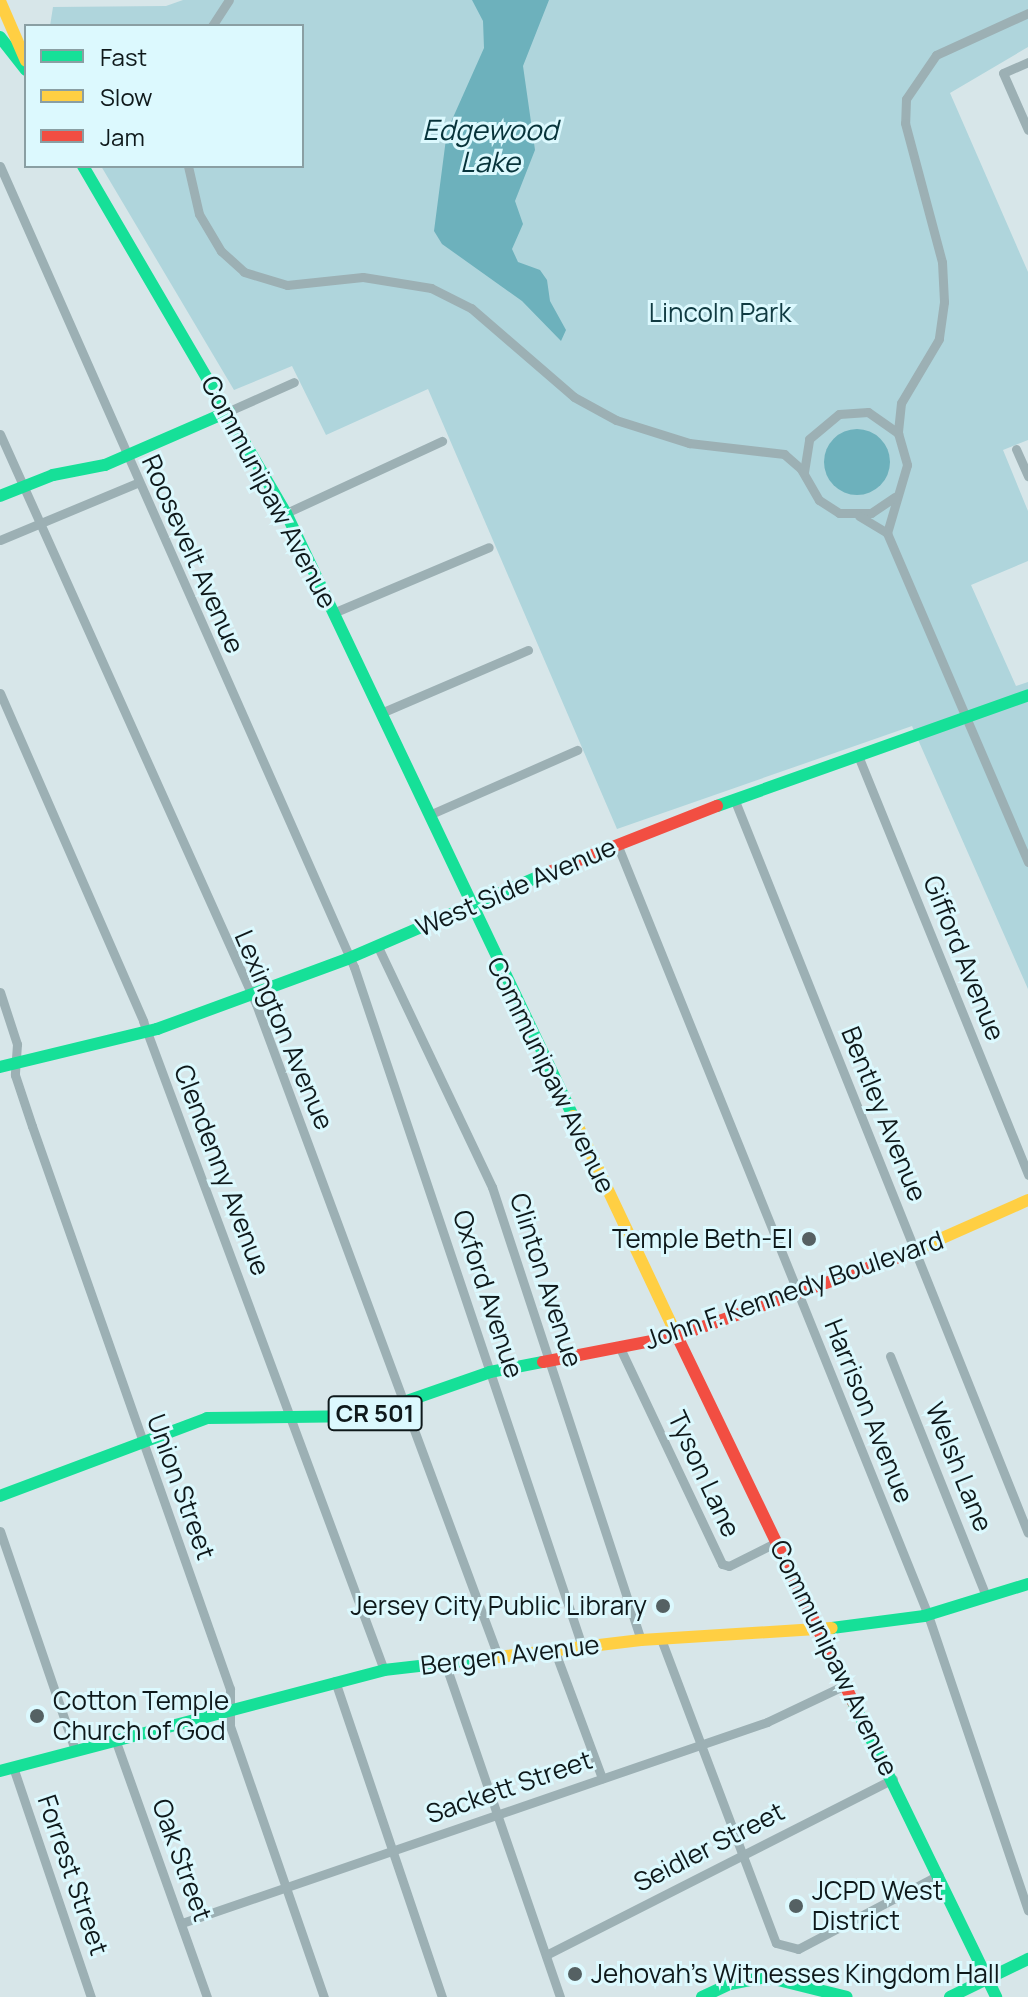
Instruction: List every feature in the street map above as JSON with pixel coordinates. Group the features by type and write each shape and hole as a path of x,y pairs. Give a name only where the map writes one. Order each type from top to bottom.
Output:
{"main road":[{"path":"0,1 24,56"},
{"path":"0,37 24,67"},
{"name":"Communipaw Avenue","path":"84,168 286,513 472,908 996,1997"},
{"path":"0,496 23,486 126,457 229,411"},
{"name":"West Side Avenue","path":"0,1067 146,1031 347,959 617,844 1028,695"},
{"name":"John F. Kennedy Boulevard","path":"0,1496 141,1440 207,1418 364,1416 406,1405 490,1372 677,1336 915,1251 1028,1200"},
{"name":"Bergen Avenue","path":"6,1769 228,1707 384,1670 641,1640 820,1629 928,1615 1028,1584"},
{"path":"950,1997 1028,1959"},
{"path":"702,1997 730,1984 766,1977 847,1997"}],"street":[{"path":"213,24 229,0"},
{"path":"887,533 907,465 898,433 901,403 939,339 944,302 942,262 905,123 906,99 936,55 1028,13"},
{"path":"12,27 24,29"},
{"path":"1028,62 1003,73 1028,130"},
{"name":"Roosevelt Avenue","path":"0,166 347,959"},
{"path":"188,168 199,214 221,251 244,272 287,285 363,277 431,288 471,308 574,397 616,420 689,443 784,454 825,505 855,515 887,533 1028,862"},
{"path":"229,411 294,382"},
{"path":"806,479 809,439 830,418 868,412 898,433"},
{"name":"Lexington Avenue","path":"0,434 247,994 256,1004 498,1656"},
{"path":"286,513 442,441"},
{"path":"1016,449 1028,476"},
{"path":"0,540 137,483"},
{"path":"855,515 879,510 897,494"},
{"path":"333,613 489,547"},
{"path":"381,713 528,650"},
{"name":"Clendenny Avenue","path":"0,693 146,1031 384,1670"},
{"path":"429,815 577,750"},
{"name":"Gifford Avenue","path":"859,758 1028,1175"},
{"name":"Bentley Avenue","path":"735,801 1028,1533"},
{"name":"Harrison Avenue","path":"617,844 928,1615 1028,1911"},
{"name":"Clinton Avenue","path":"378,947 492,1187 641,1640"},
{"name":"Oxford Avenue","path":"347,959 389,1066 582,1646"},
{"name":"Union Street","path":"0,992 17,1044 15,1075 27,1113 230,1689 228,1707 285,1888 324,1997"},
{"name":"Tyson Lane","path":"620,1348 722,1564 729,1566 777,1542"},
{"name":"Welsh Lane","path":"890,1356 986,1596"},
{"path":"0,1531 75,1750"},
{"path":"661,1639 771,1937 788,1950 804,1947 939,1875"},
{"path":"554,1649 602,1778"},
{"path":"445,1663 560,1997"},
{"path":"335,1681 442,1997"},
{"name":"Sackett Street","path":"182,1923 767,1722 847,1684"},
{"name":"Oak Street","path":"115,1739 207,1997"},
{"name":"Forrest Street","path":"6,1769 91,1997"},
{"name":"Seidler Street","path":"546,1955 893,1779"}],"green space":[{"name":"Lincoln Park","path":"183,0 1028,0 1028,47 950,93 1028,272 1028,440 1003,450 1028,511 1028,561 971,585 1016,686 1028,682 1028,989 912,726 617,829 428,389 326,435 292,366 234,390 102,168 304,168 304,24 50,24 53,7 166,6"}],"water":[{"name":"Edgewood Lake","path":"472,0 549,0 523,66 535,150 515,201 523,224 512,249 518,262 540,270 547,280 550,301 566,330 561,341 522,301 442,244 434,231 447,131 484,48 483,21"},
{"path":"851,429 863,429 875,434 885,444 890,462 888,475 875,490 863,495 851,495 839,490 829,480 824,468 824,456 829,444 839,434"}],"traffic: fast":[{"path":"0,37 24,67"},
{"path":"84,168 286,513 573,1116"},
{"path":"0,496 53,475 105,465 229,411"},
{"path":"717,806 1028,695"},
{"path":"0,1067 157,1029 347,959 544,874"},
{"path":"0,1496 207,1418 364,1416 490,1372 543,1362"},
{"path":"832,1628 924,1616 1028,1584"},
{"path":"0,1771 384,1670 490,1658"},
{"path":"853,1702 996,1997"},
{"path":"950,1997 1028,1959"},
{"path":"702,1997 730,1984 766,1977 847,1997"}],"traffic: slow":[{"path":"0,1 24,56"},
{"path":"573,1116 677,1336"},
{"path":"904,1255 1028,1200"},
{"path":"490,1658 641,1640 832,1628"}],"traffic: jam":[{"path":"544,874 717,806"},
{"path":"543,1362 677,1336 904,1255"},
{"path":"677,1336 853,1702"}],"place":[{"name":"Temple Beth-El","path":"809,1239"},
{"name":"Jersey City Public Library","path":"663,1606"},
{"name":"Cotton Temple Church of God","path":"37,1716"},
{"name":"JCPD West District","path":"796,1906"},
{"name":"Jehovah's Witnesses Kingdom Hall","path":"575,1974"}]}
